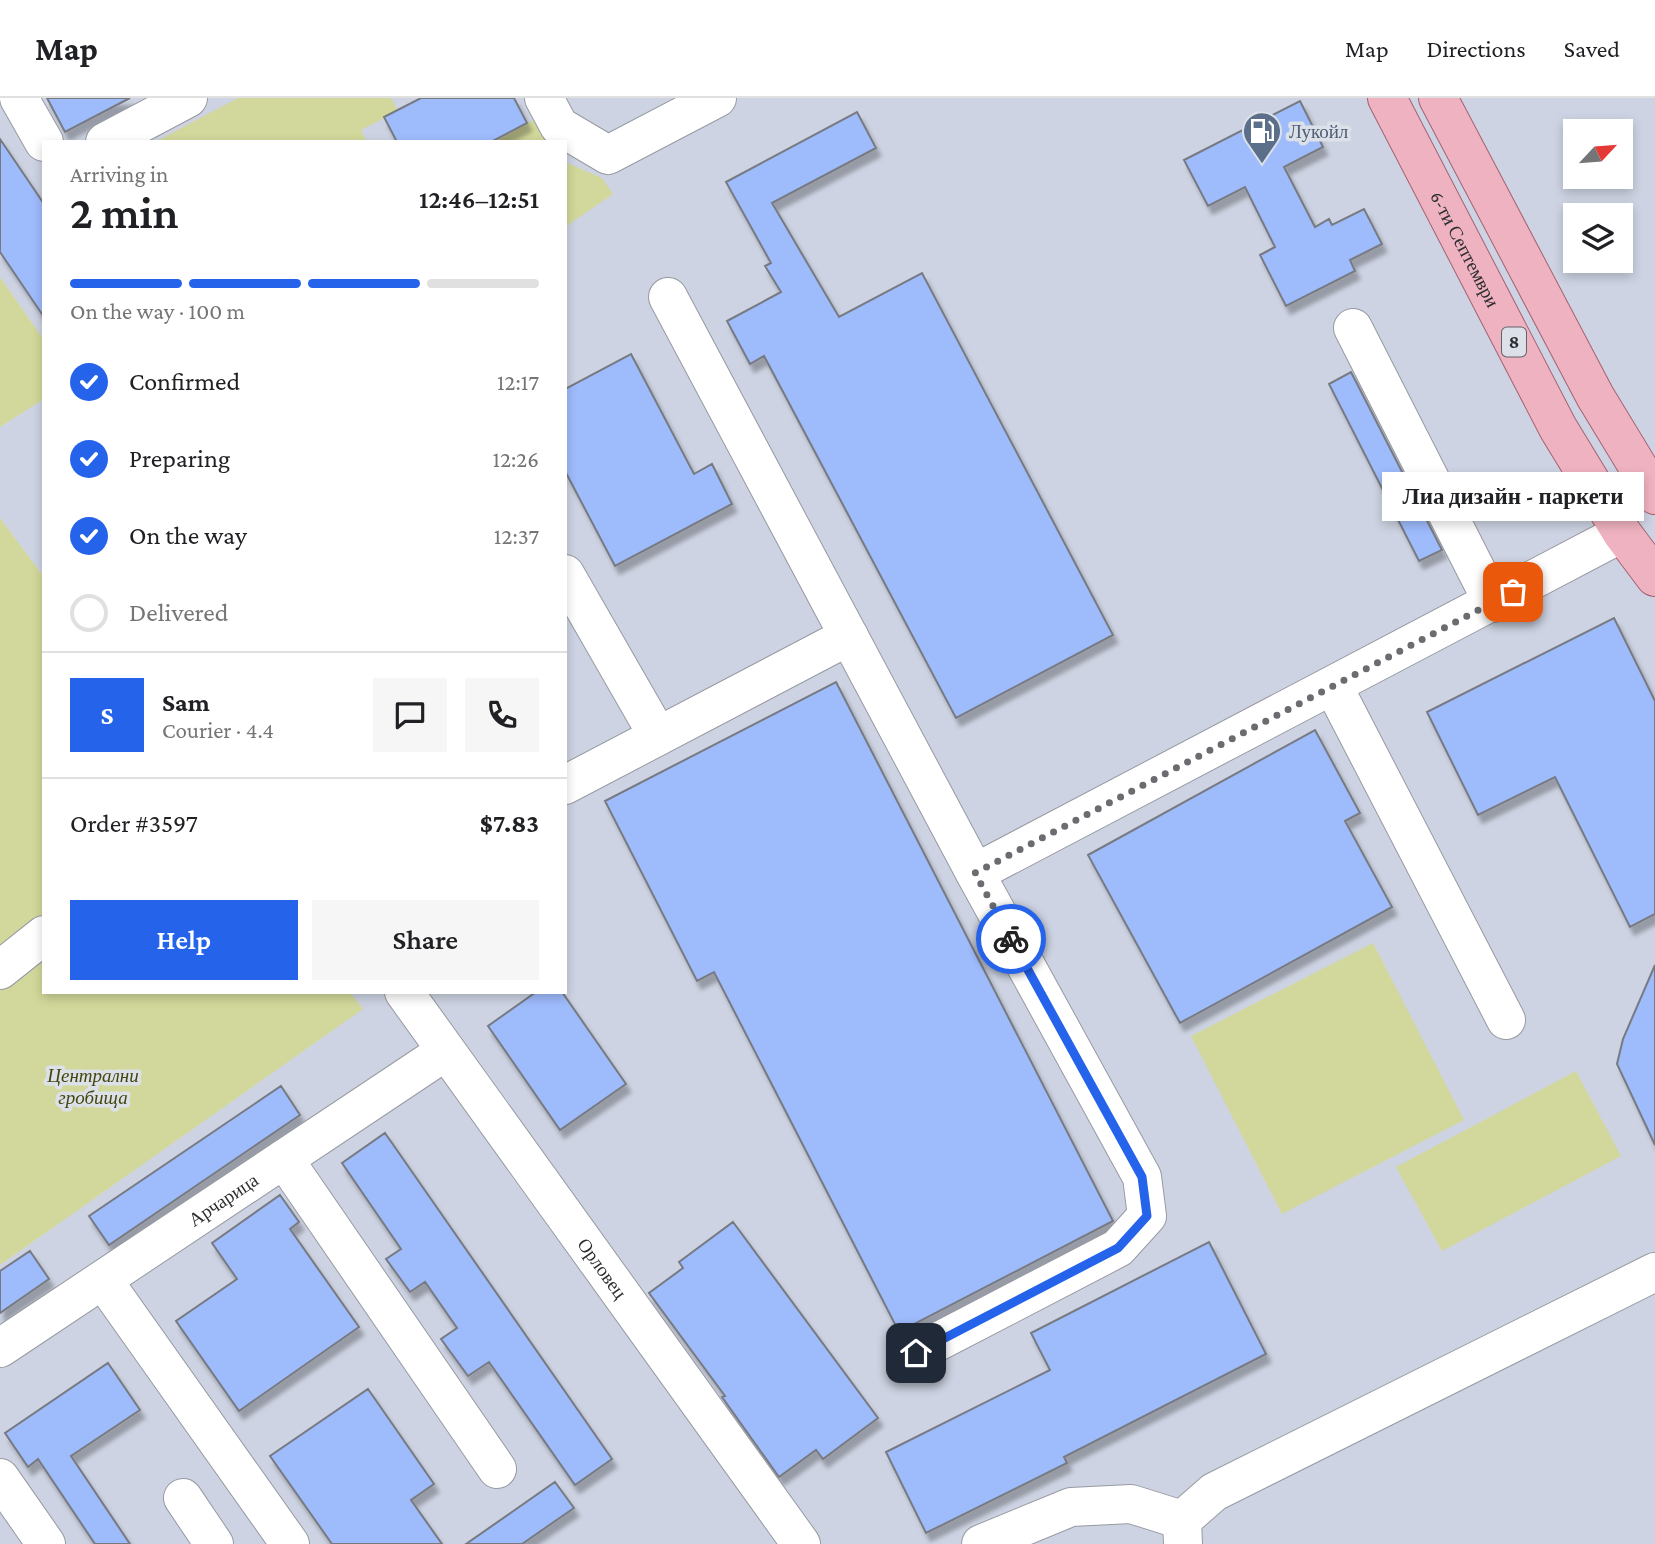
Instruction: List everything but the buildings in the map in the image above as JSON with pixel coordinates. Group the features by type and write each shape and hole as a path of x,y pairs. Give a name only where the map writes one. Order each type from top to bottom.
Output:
{"main road":[{"name":"6-ти Септември","path":"1387,98 1558,428 1622,533 1655,577"},
{"name":"8","path":"1438,98 1595,396 1655,495"}],"street":[{"path":"19,98 43,140"},
{"path":"109,140 188,98"},
{"path":"544,98 559,126 608,155 717,98"},
{"path":"667,297 975,873 1142,1177 1147,1216 1118,1248 916,1353"},
{"path":"1353,328 1493,603"},
{"path":"975,873 1622,533"},
{"path":"567,577 658,736"},
{"path":"567,784 849,636"},
{"path":"1333,686 1506,1020"},
{"path":"0,970 42,937"},
{"name":"Орловец","path":"405,994 801,1544"},
{"name":"Арчарица","path":"0,1348 446,1051"},
{"path":"284,1159 497,1469"},
{"path":"981,1544 1071,1507 1131,1504 1183,1532 1214,1492 1655,1272"},
{"path":"103,1280 290,1544"},
{"path":"0,1478 46,1544"},
{"path":"183,1498 214,1544"}],"shaded area":[{"path":"0,98 1655,98 1655,1544 0,1544 0,1265 362,1009 351,994 567,994 567,140 42,140 42,337 0,277"},
{"path":"42,400 42,574 0,518 0,427"}],"green space":[{"path":"238,98 391,98 398,111 361,130 366,140 159,140"},
{"path":"537,118 548,140 496,140"},
{"path":"567,163 602,178 613,194 567,226"},
{"path":"0,277 42,337 42,400 0,427"},
{"name":"Централни гробища","path":"0,518 42,574 42,994 352,994 363,1009 0,1265"},
{"path":"1373,943 1464,1120 1282,1214 1191,1036"},
{"path":"1576,1071 1621,1156 1442,1251 1396,1167"}],"way so far":[{"path":"1011,939 975,873 1513,592"}],"place":[{"name":"Лукойл","path":"1262,165"},
{"name":"Лиа дизайн - паркети","path":"1513,592"}],"route":[{"path":"916,1353 1118,1248 1147,1216 1142,1177 1011,939"}]}
